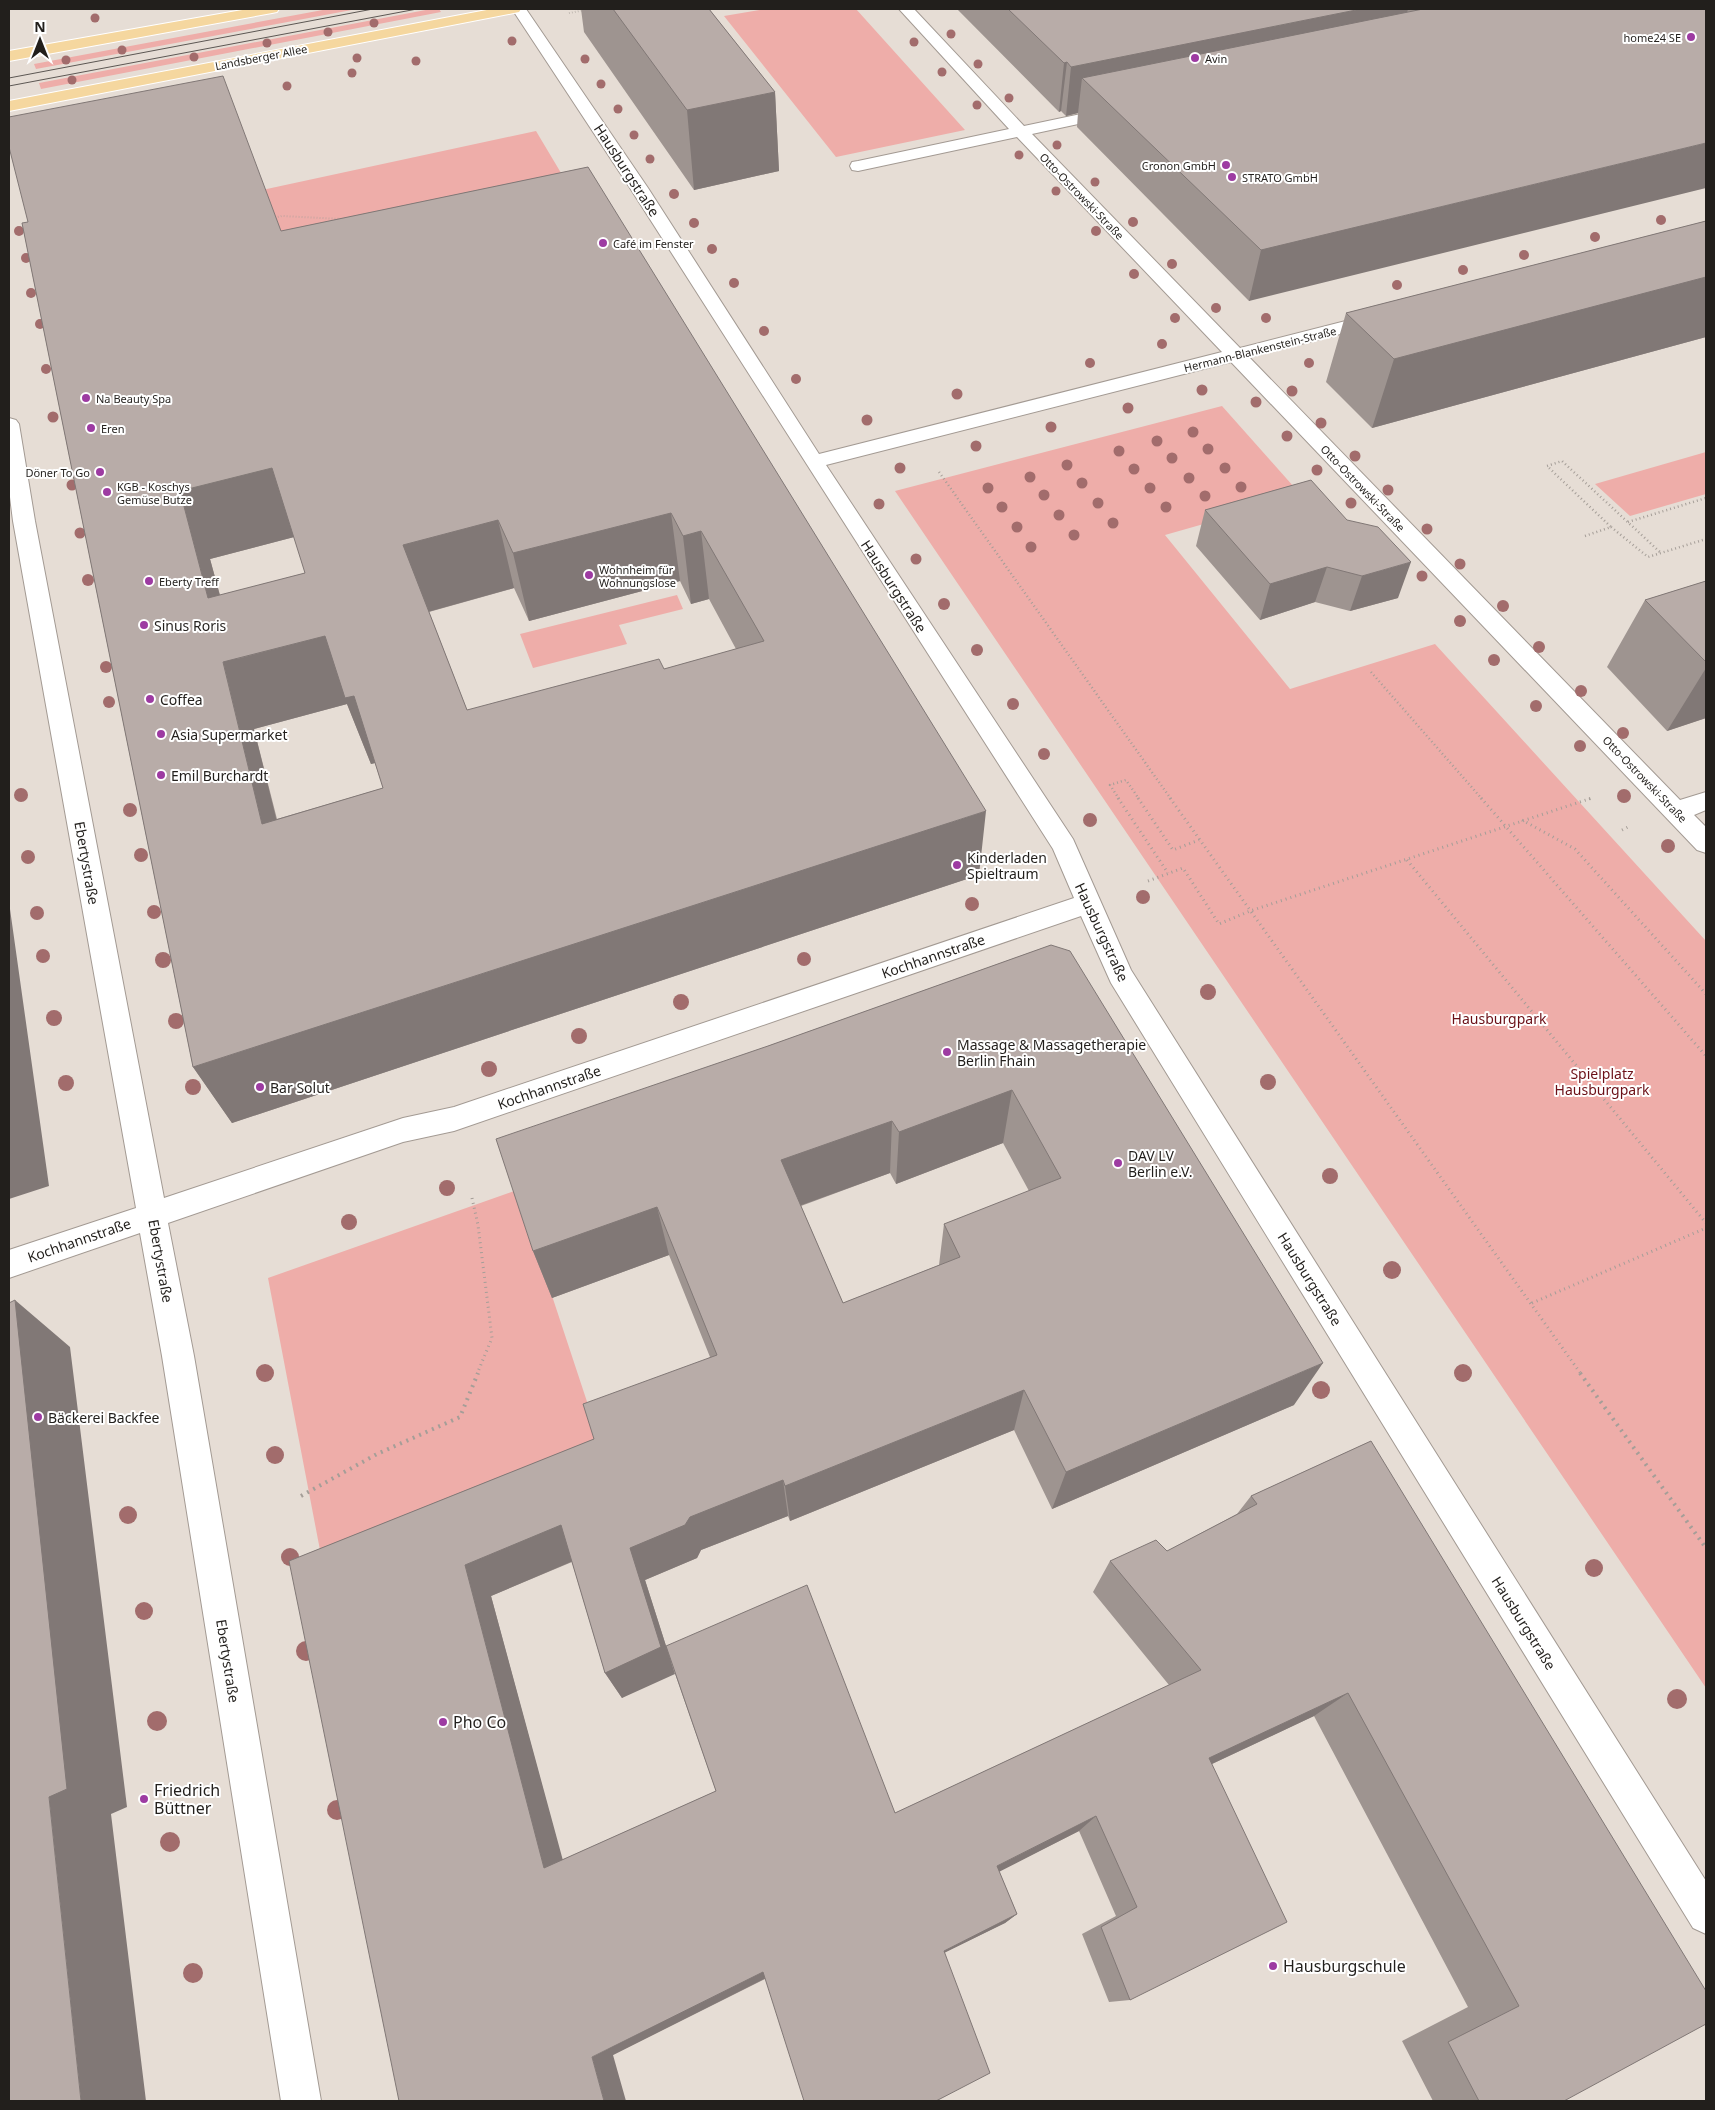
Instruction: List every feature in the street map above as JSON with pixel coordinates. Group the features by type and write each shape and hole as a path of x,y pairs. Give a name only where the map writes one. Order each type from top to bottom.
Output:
{"main road":[{"path":"9,56 272,9"},
{"name":"Landsberger Allee","path":"9,106 514,9"}],"street":[{"name":"Hausburgstraße","path":"519,9 639,188 814,462 1064,846 1120,975 1706,1915"},
{"name":"Otto-Ostrowski-Straße","path":"906,9 1021,132 1706,843"},
{"path":"858,166 1128,109"},
{"name":"Hermann-Blankenstein-Straße","path":"814,462 1391,315"},
{"name":"Ebertystraße","path":"9,424 16,523 153,1215 301,2101"},
{"path":"1676,811 1706,801"},
{"name":"Kochhannstraße","path":"9,1264 403,1130 454,1118 519,1097 1088,903"}],"path":[{"path":"571,12 591,9"},
{"path":"263,220 282,216 342,219"},
{"path":"1661,553 1562,461 1547,466 1611,527 1635,544 1648,557 1661,553 1706,539"},
{"path":"939,472 1250,911 1706,1548"},
{"path":"1628,522 1706,498"},
{"path":"1585,536 1611,527"},
{"path":"1371,672 1706,1056"},
{"path":"1168,873 1110,785 1126,780 1173,850 1200,840"},
{"path":"1148,881 1183,868 1219,924 1250,911 1592,798"},
{"path":"1522,820 1575,849 1706,994"},
{"path":"1407,860 1706,1223"},
{"path":"301,1496 377,1454 460,1417 492,1338 478,1225 472,1198"},
{"path":"1532,1304 1706,1228"}],"green space":[{"path":"328,9 357,9 36,69 34,64"},
{"path":"439,9 441,12 41,89 39,83"},
{"path":"766,9 856,9 965,130 836,157 724,16"},
{"path":"536,131 598,235 43,237"},
{"name":"Hausburgpark","path":"1222,406 1302,496 1165,535 1290,689 1435,644 1706,941 1706,1688 895,491"},
{"path":"1706,452 1706,494 1630,516 1595,484"},
{"path":"677,595 683,609 619,625 627,644 533,668 520,634"},
{"path":"517,1190 601,1444 328,1592 268,1278"}],"building":[{"path":"613,9 709,9 775,92 687,110"},
{"path":"1008,9 1361,9 1071,67 1067,62 1064,63"},
{"path":"1423,9 1706,9 1706,143 1261,250 1082,78"},
{"path":"223,76 281,231 588,167 986,811 193,1067 22,223 28,222 9,147 9,117","holes":["272,468 305,573 208,598 180,491","671,513 683,536 701,531 764,641 664,669 659,659 467,710 403,545 498,520 513,553","325,636 345,698 354,696 383,788 262,824 223,662"]},
{"path":"1706,221 1706,277 1394,359 1346,313"},
{"path":"1311,480 1347,520 1378,527 1411,562 1362,576 1327,567 1270,584 1205,510"},
{"path":"1706,581 1706,662 1645,600"},
{"path":"1051,945 1070,951 1323,1363 1066,1472 1024,1390 785,1486 783,1480 690,1517 685,1525 630,1548 661,1647 605,1673 561,1525 465,1565 544,1868 716,1791 666,1646 807,1585 895,1813 1201,1670 1110,1561 1156,1540 1167,1551 1257,1504 1251,1496 1371,1441 1706,1991 1706,2024 1564,2101 1479,2101 1448,2042 1519,2006 1348,1693 1209,1758 1287,1922 1130,2000 1101,1927 1137,1907 1096,1816 997,1866 1017,1914 944,1951 990,2073 936,2101 804,2101 763,1972 592,2057 604,2101 399,2101 289,1561 594,1439 583,1404 717,1355 657,1207 533,1251 496,1139 768,1046","holes":["1012,1090 1061,1178 944,1224 960,1257 843,1303 781,1160 892,1121 899,1132"]},
{"path":"15,1300 67,1789 49,1797 81,2101 9,2101 9,1303"}],"tram line":[{"path":"9,78 373,9"},
{"path":"9,86 417,9"}],"place":[{"name":"home24 SE","path":"1691,37"},
{"name":"Avin","path":"1195,58"},
{"name":"Cronon GmbH","path":"1226,165"},
{"name":"STRATO GmbH","path":"1232,177"},
{"name":"Café im Fenster","path":"603,243"},
{"name":"Na Beauty Spa","path":"86,398"},
{"name":"Eren","path":"91,428"},
{"name":"Döner To Go","path":"100,472"},
{"name":"KGB - Koschys Gemüse Butze","path":"107,492"},
{"name":"Wohnheim für Wohnungslose","path":"589,575"},
{"name":"Eberty Treff","path":"149,581"},
{"name":"Sinus Roris","path":"144,625"},
{"name":"Coffea","path":"150,699"},
{"name":"Asia Supermarket","path":"161,734"},
{"name":"Emil Burchardt","path":"161,775"},
{"name":"Kinderladen Spieltraum","path":"957,865"},
{"name":"Massage & Massagetherapie Berlin Fhain","path":"947,1052"},
{"name":"Bar Solut","path":"260,1087"},
{"name":"DAV LV Berlin e.V.","path":"1118,1163"},
{"name":"Bäckerei Backfee","path":"38,1417"},
{"name":"Pho Co","path":"443,1722"},
{"name":"Friedrich Büttner","path":"144,1799"},
{"name":"Hausburgschule","path":"1273,1966"}],"park label":[{"name":"Spielplatz Hausburgpark","path":"1602,1082"}]}
